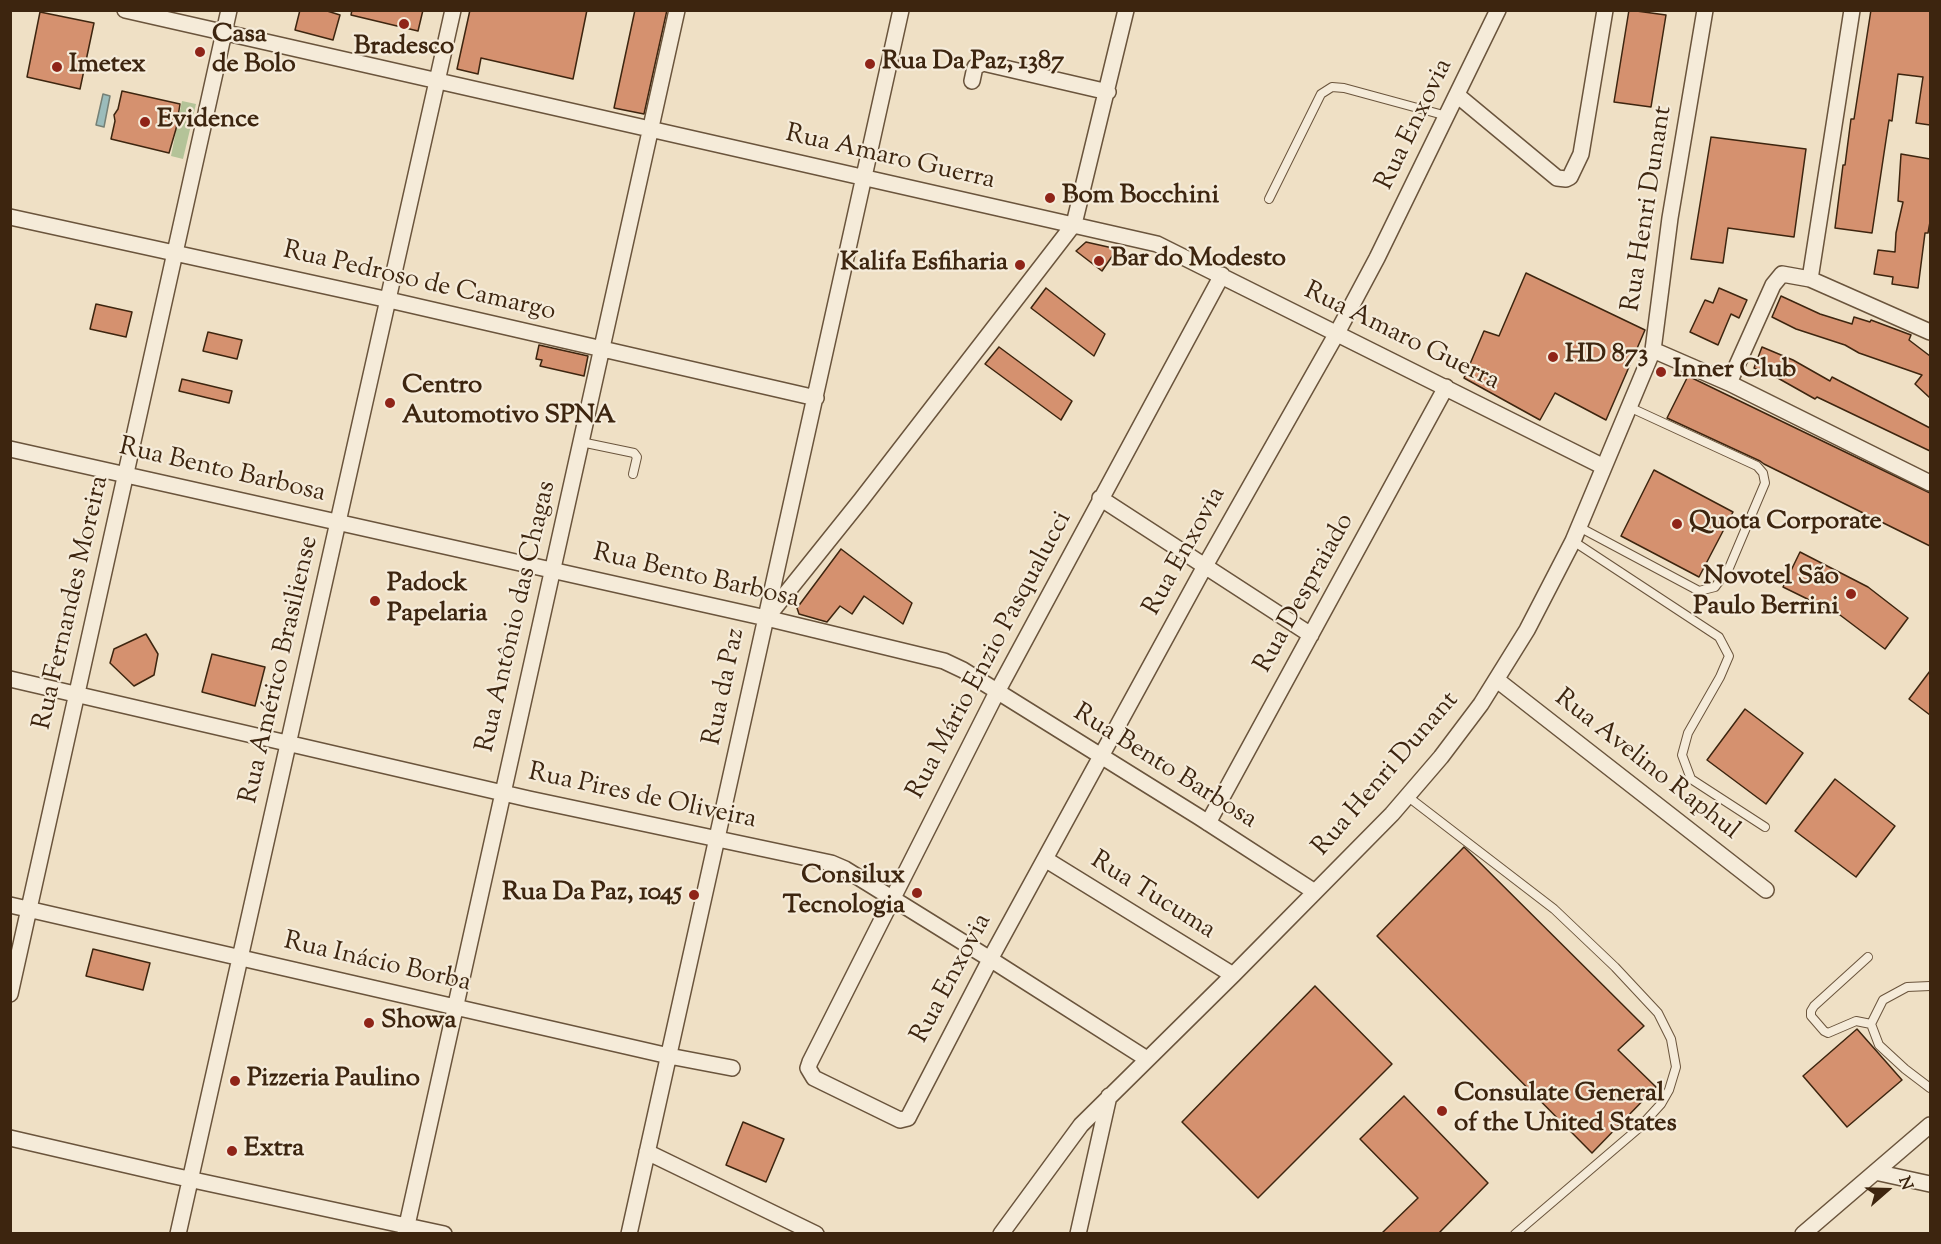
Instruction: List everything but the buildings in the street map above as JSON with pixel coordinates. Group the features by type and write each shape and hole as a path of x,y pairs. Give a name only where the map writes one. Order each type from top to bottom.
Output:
{"street":[{"name":"Rua Amaro Guerra","path":"125,10 1157,244 1604,467"},
{"name":"Rua Fernandes Moreira","path":"10,994 229,10"},
{"name":"Rua Américo Brasiliense","path":"178,1233 453,10"},
{"name":"Rua Antônio das Chagas","path":"406,1230 677,10"},
{"name":"Rua da Paz","path":"629,1233 902,10"},
{"path":"766,618 861,500 1074,224 1108,92 1126,10"},
{"name":"Rua Enxovia","path":"910,1114 990,959 1377,258 1498,10"},
{"path":"1457,95 1557,178 1566,179 1581,154 1605,10"},
{"name":"Rua Henri Dunant","path":"1001,1233 1081,1125 1233,975 1407,796 1441,757 1497,680 1527,630 1576,534 1653,350 1670,218 1706,10"},
{"path":"1810,279 1852,10"},
{"path":"972,81 975,67 982,63 1108,92"},
{"name":"Rua Pedroso de Camargo","path":"10,217 389,300 816,398"},
{"path":"1729,383 1777,278 1782,274 1810,279 1930,332"},
{"name":"Rua Mário Enzio Pasqualucci","path":"910,1114 908,1118 900,1120 814,1078 808,1068 810,1062 997,692 1222,275"},
{"path":"1653,350 1729,383 1930,483"},
{"name":"Rua Despraiado","path":"1208,823 1446,387"},
{"name":"Rua Bento Barbosa","path":"10,449 766,618 944,661 1208,823 1315,892"},
{"path":"1100,498 1311,635"},
{"name":"Rua Pires de Oliveira","path":"10,679 503,792 831,863 893,898 1147,1059"},
{"name":"Rua Avelino Raphul","path":"1497,680 1766,890"},
{"name":"Rua Tucuma","path":"1045,859 1233,975"},
{"name":"Rua Inácio Borba","path":"10,905 669,1056 732,1068"},
{"path":"1078,1233 1109,1096"},
{"path":"1803,1233 1930,1125"},
{"path":"10,1138 406,1230 444,1233"},
{"path":"647,1152 816,1233"},
{"path":"1875,1172 1930,1184"}],"lane":[{"path":"1269,199 1321,94 1332,87 1344,88 1447,116"},
{"path":"1576,534 1699,591 1714,587 1729,568 1765,483 1763,473 1756,466 1629,407"},
{"path":"581,442 634,453 637,457 633,474"},
{"path":"1576,534 1719,637 1729,656 1720,677 1688,734 1682,755 1690,779 1765,827"},
{"path":"1407,796 1554,909 1615,967 1658,1013 1671,1039 1676,1067 1669,1090 1660,1104 1639,1128 1515,1233"},
{"path":"1868,957 1814,1006 1810,1011 1810,1016 1828,1033 1856,1021 1871,1024"},
{"path":"1930,986 1907,987 1883,1000 1871,1024 1879,1045 1930,1088"}],"green space":[{"path":"182,101 196,104 183,159 171,156"}],"water":[{"path":"103,94 110,96 104,127 96,125"}],"place":[{"name":"Bradesco","path":"404,24"},
{"name":"Casa de Bolo","path":"200,52"},
{"name":"Rua Da Paz, 1387","path":"870,64"},
{"name":"Imetex","path":"57,67"},
{"name":"Evidence","path":"145,122"},
{"name":"Bom Bocchini","path":"1050,198"},
{"name":"Bar do Modesto","path":"1099,261"},
{"name":"Kalifa Esfiharia","path":"1020,265"},
{"name":"HD 873","path":"1553,357"},
{"name":"Inner Club","path":"1661,372"},
{"name":"Centro Automotivo SPNA","path":"390,403"},
{"name":"Quota Corporate","path":"1677,524"},
{"name":"Novotel São Paulo Berrini","path":"1851,594"},
{"name":"Padock Papelaria","path":"375,601"},
{"name":"Consilux Tecnologia","path":"917,893"},
{"name":"Rua Da Paz, 1045","path":"694,895"},
{"name":"Showa","path":"369,1023"},
{"name":"Pizzeria Paulino","path":"235,1081"},
{"name":"Consulate General of the United States","path":"1442,1111"},
{"name":"Extra","path":"232,1151"}]}
